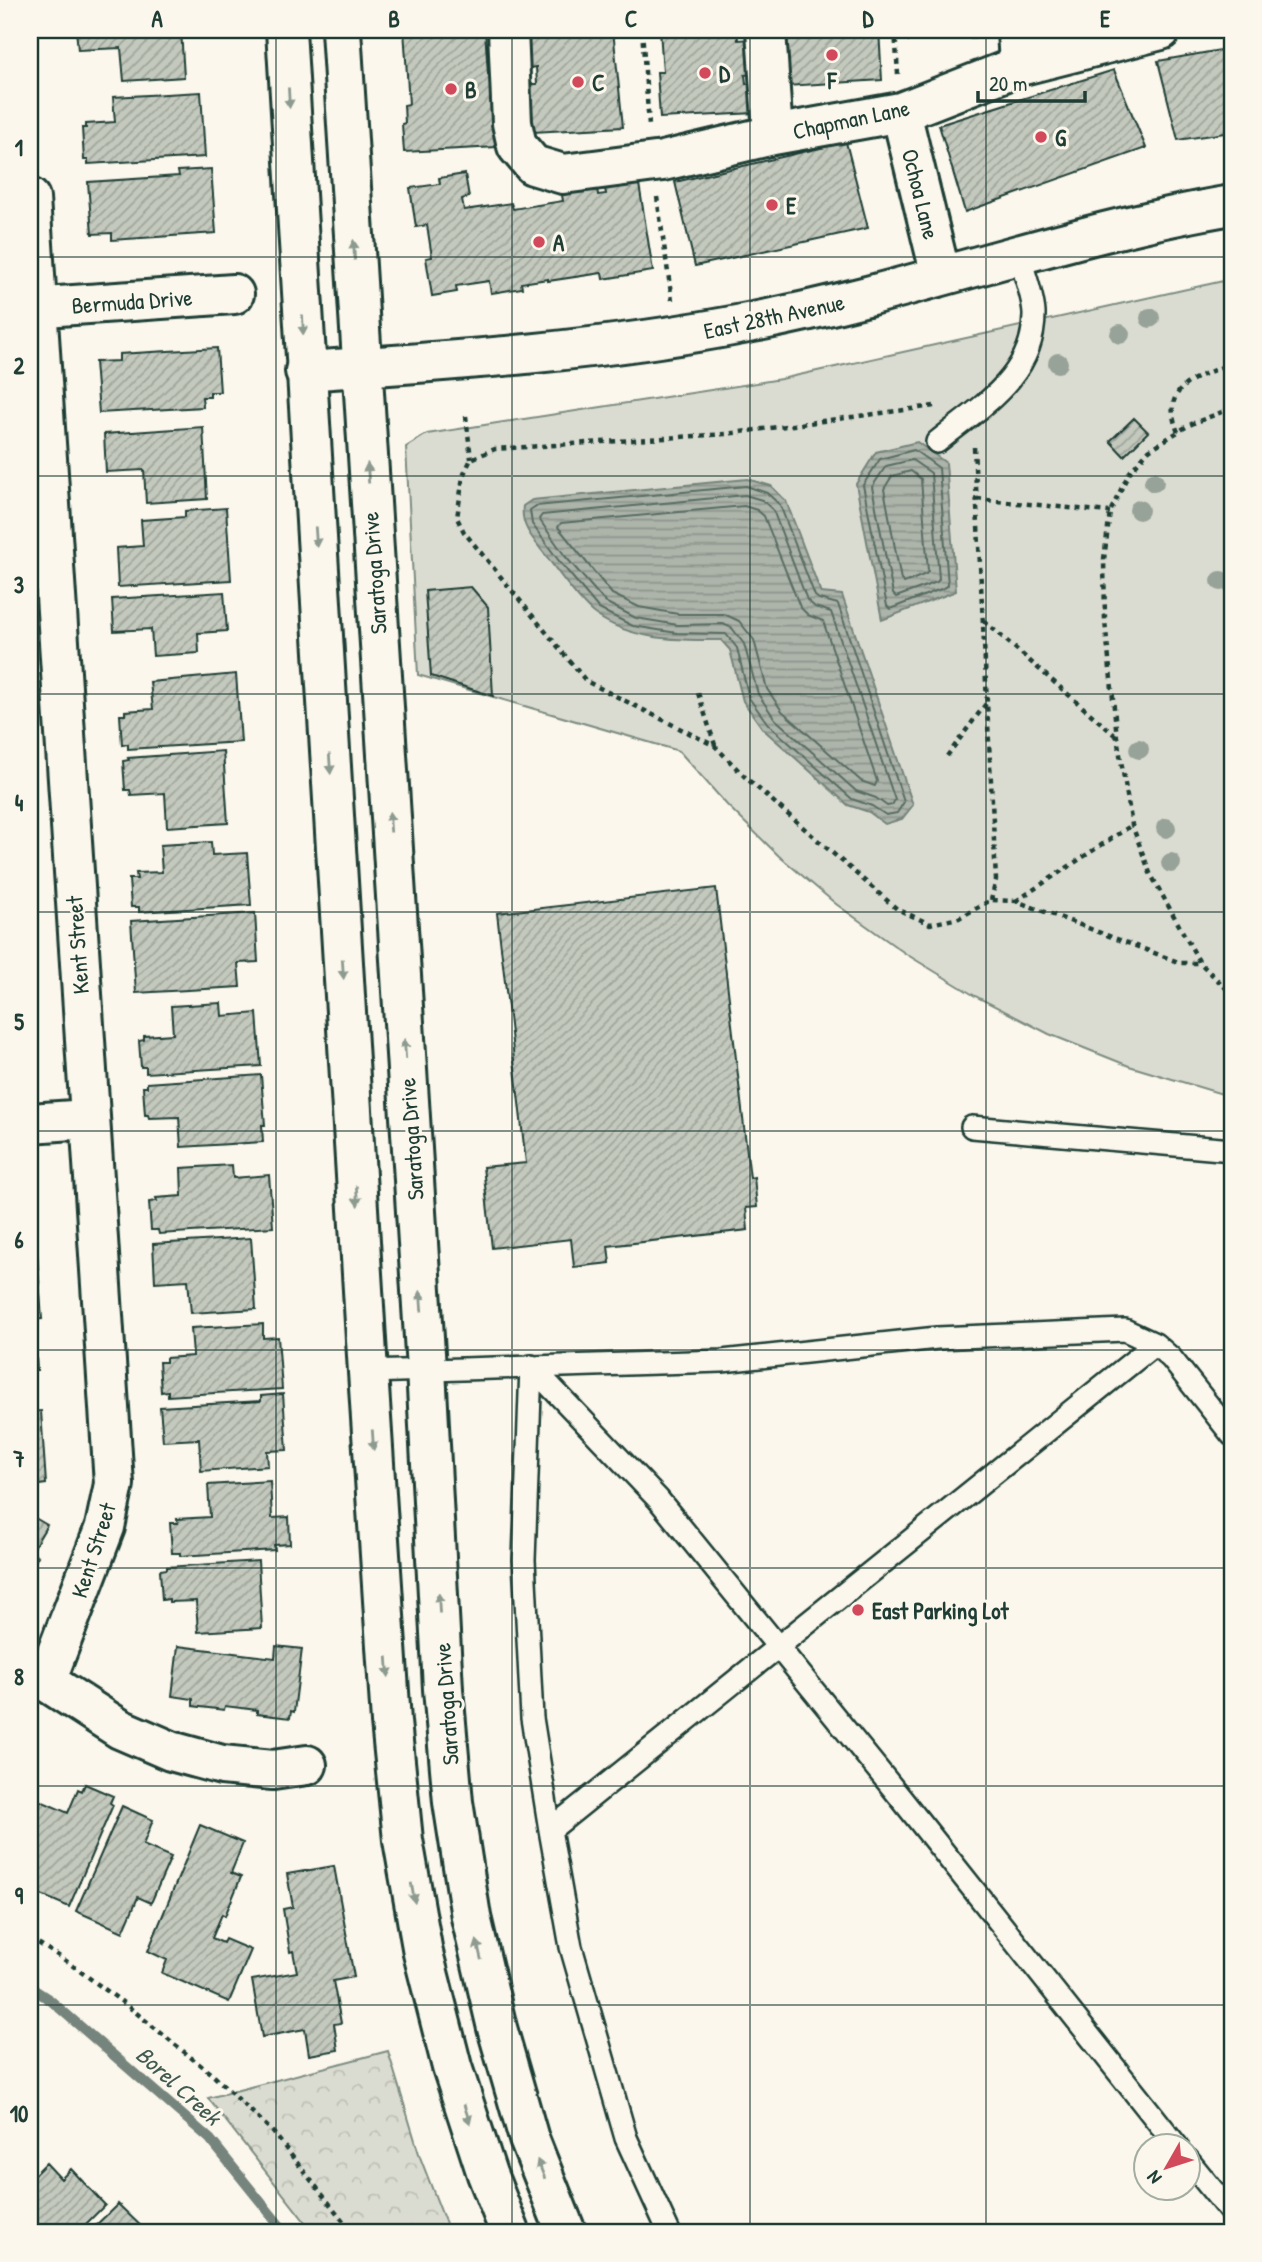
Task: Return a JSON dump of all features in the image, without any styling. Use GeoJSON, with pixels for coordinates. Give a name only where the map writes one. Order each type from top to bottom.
{"type":"FeatureCollection","features":[{"type":"Feature","properties":{"kind":"main road"},"geometry":{"type":"LineString","coordinates":[[286,30],[368,1372],[391,1722],[403,1840],[423,1953],[452,2067],[487,2174],[510,2232]]}},
{"type":"Feature","properties":{"kind":"main road","name":"Saratoga Drive"},"geometry":{"type":"LineString","coordinates":[[341,30],[426,1369],[443,1689],[453,1802],[471,1917],[497,2028],[529,2139],[566,2232]]}},
{"type":"Feature","properties":{"kind":"main road","name":"Chapman Lane"},"geometry":{"type":"LineString","coordinates":[[508,30],[512,123],[517,146],[533,165],[564,174],[652,163],[773,135],[901,112],[1018,48],[1161,30]]}},
{"type":"Feature","properties":{"kind":"main road"},"geometry":{"type":"LineString","coordinates":[[766,30],[773,135]]}},
{"type":"Feature","properties":{"kind":"main road","name":"Ochoa Lane"},"geometry":{"type":"LineString","coordinates":[[901,112],[941,276]]}},
{"type":"Feature","properties":{"kind":"main road","name":"Kent Street"},"geometry":{"type":"LineString","coordinates":[[30,198],[47,720],[88,1119],[114,1484],[105,1527],[38,1676]]}},
{"type":"Feature","properties":{"kind":"main road","name":"East 28th Avenue"},"geometry":{"type":"LineString","coordinates":[[305,371],[477,359],[677,335],[754,322],[1186,213],[1232,205]]}},
{"type":"Feature","properties":{"kind":"main road","name":"Bermuda Drive"},"geometry":{"type":"LineString","coordinates":[[33,308],[233,294]]}},
{"type":"Feature","properties":{"kind":"main road"},"geometry":{"type":"LineString","coordinates":[[30,1123],[88,1119]]}},
{"type":"Feature","properties":{"kind":"main road"},"geometry":{"type":"LineString","coordinates":[[38,1676],[120,1729],[171,1751],[222,1765],[248,1768],[273,1770],[307,1765]]}},
{"type":"Feature","properties":{"kind":"lane"},"geometry":{"type":"LineString","coordinates":[[937,442],[1005,386],[1023,363],[1032,338],[1034,311],[1019,255]]}},
{"type":"Feature","properties":{"kind":"lane"},"geometry":{"type":"LineString","coordinates":[[972,1127],[1232,1150]]}},
{"type":"Feature","properties":{"kind":"lane"},"geometry":{"type":"LineString","coordinates":[[368,1372],[722,1362],[937,1338],[1125,1330],[1155,1344],[1171,1358],[1232,1435]]}},
{"type":"Feature","properties":{"kind":"lane"},"geometry":{"type":"LineString","coordinates":[[550,1830],[1155,1344]]}},
{"type":"Feature","properties":{"kind":"lane"},"geometry":{"type":"LineString","coordinates":[[531,1366],[658,1499],[892,1787],[1165,2132]]}},
{"type":"Feature","properties":{"kind":"lane"},"geometry":{"type":"LineString","coordinates":[[531,1366],[524,1560],[532,1718],[571,1947],[626,2138],[669,2232]]}},
{"type":"Feature","properties":{"kind":"lane"},"geometry":{"type":"LineString","coordinates":[[1202,2177],[1232,2214]]}},
{"type":"Feature","properties":{"kind":"path"},"geometry":{"type":"LineString","coordinates":[[642,30],[652,163],[677,335]]}},
{"type":"Feature","properties":{"kind":"path"},"geometry":{"type":"LineString","coordinates":[[1178,432],[1172,417],[1172,400],[1187,382],[1232,363]]}},
{"type":"Feature","properties":{"kind":"path"},"geometry":{"type":"LineString","coordinates":[[471,459],[495,449],[726,434],[938,406],[960,422],[974,445],[996,880],[991,900]]}},
{"type":"Feature","properties":{"kind":"path"},"geometry":{"type":"LineString","coordinates":[[1232,408],[1189,425],[1149,450],[1129,474],[1110,513],[1104,559],[1105,621],[1117,737],[1132,825],[1150,873],[1200,963],[1232,994]]}},
{"type":"Feature","properties":{"kind":"path"},"geometry":{"type":"LineString","coordinates":[[466,416],[471,459],[463,476],[457,517],[464,533],[586,681],[715,746],[745,777],[897,909],[930,924],[959,918],[991,900],[1016,901],[1181,963],[1200,963]]}},
{"type":"Feature","properties":{"kind":"path"},"geometry":{"type":"LineString","coordinates":[[977,499],[1110,513]]}},
{"type":"Feature","properties":{"kind":"path"},"geometry":{"type":"LineString","coordinates":[[983,620],[1117,737]]}},
{"type":"Feature","properties":{"kind":"path"},"geometry":{"type":"LineString","coordinates":[[698,692],[715,746]]}},
{"type":"Feature","properties":{"kind":"path"},"geometry":{"type":"LineString","coordinates":[[947,756],[988,700]]}},
{"type":"Feature","properties":{"kind":"path"},"geometry":{"type":"LineString","coordinates":[[1016,901],[1132,825]]}},
{"type":"Feature","properties":{"kind":"path"},"geometry":{"type":"LineString","coordinates":[[30,1938],[129,2007],[215,2077],[272,2131],[352,2232]]}},
{"type":"Feature","properties":{"kind":"green space"},"geometry":{"type":"Polygon","coordinates":[[[1232,279],[1232,1097],[1129,1066],[1049,1034],[975,996],[906,954],[836,904],[779,856],[727,805],[679,751],[418,675],[406,447],[427,434],[781,379],[1232,279]]]}},
{"type":"Feature","properties":{"kind":"green space"},"geometry":{"type":"Polygon","coordinates":[[[388,2051],[420,2157],[449,2232],[313,2232],[208,2098],[388,2051]]]}},
{"type":"Feature","properties":{"kind":"water"},"geometry":{"type":"Polygon","coordinates":[[[917,442],[946,463],[956,591],[882,620],[856,484],[876,452],[917,442]]]}},
{"type":"Feature","properties":{"kind":"water"},"geometry":{"type":"Polygon","coordinates":[[[747,479],[771,486],[786,501],[821,593],[842,595],[913,805],[902,819],[885,824],[869,812],[848,805],[763,729],[743,701],[730,650],[721,640],[672,639],[640,634],[610,624],[590,611],[533,539],[524,521],[523,506],[532,500],[747,479]]]}},
{"type":"Feature","properties":{"kind":"building"},"geometry":{"type":"Polygon","coordinates":[[[76,30],[181,30],[184,77],[124,81],[121,48],[78,50],[76,30]]]}},
{"type":"Feature","properties":{"kind":"building","name":"B"},"geometry":{"type":"Polygon","coordinates":[[[404,30],[485,30],[488,74],[492,73],[497,147],[404,152],[402,124],[405,123],[404,105],[409,104],[404,30]]]}},
{"type":"Feature","properties":{"kind":"building","name":"C"},"geometry":{"type":"Polygon","coordinates":[[[532,30],[613,30],[623,127],[533,132],[531,84],[537,84],[536,67],[530,68],[527,33],[532,30]]]}},
{"type":"Feature","properties":{"kind":"building","name":"D"},"geometry":{"type":"Polygon","coordinates":[[[660,30],[737,30],[738,40],[750,39],[752,74],[745,75],[746,84],[753,83],[755,113],[660,118],[657,72],[663,72],[660,30]]]}},
{"type":"Feature","properties":{"kind":"building","name":"F"},"geometry":{"type":"Polygon","coordinates":[[[782,30],[879,30],[882,80],[786,86],[782,30]]]}},
{"type":"Feature","properties":{"kind":"building"},"geometry":{"type":"Polygon","coordinates":[[[908,30],[999,30],[999,36],[909,41],[908,30]]]}},
{"type":"Feature","properties":{"kind":"building"},"geometry":{"type":"Polygon","coordinates":[[[1232,48],[1232,132],[1178,140],[1158,61],[1232,48]]]}},
{"type":"Feature","properties":{"kind":"building","name":"G"},"geometry":{"type":"Polygon","coordinates":[[[1114,70],[1146,148],[965,212],[939,125],[1114,70]]]}},
{"type":"Feature","properties":{"kind":"building"},"geometry":{"type":"Polygon","coordinates":[[[201,92],[205,157],[88,164],[88,160],[84,160],[82,128],[86,128],[86,124],[115,122],[113,97],[201,92]]]}},
{"type":"Feature","properties":{"kind":"building","name":"E"},"geometry":{"type":"Polygon","coordinates":[[[846,142],[868,228],[695,266],[675,182],[846,142]]]}},
{"type":"Feature","properties":{"kind":"building"},"geometry":{"type":"Polygon","coordinates":[[[211,169],[216,233],[112,240],[112,233],[92,234],[88,182],[179,176],[178,171],[211,169]]]}},
{"type":"Feature","properties":{"kind":"building","name":"A"},"geometry":{"type":"Polygon","coordinates":[[[465,174],[469,197],[462,199],[464,210],[511,203],[513,209],[563,201],[562,195],[597,189],[598,195],[606,194],[605,189],[639,184],[653,271],[603,279],[602,273],[548,279],[521,283],[522,288],[491,293],[489,281],[456,286],[457,292],[432,296],[426,258],[432,257],[427,225],[416,227],[410,188],[440,184],[439,178],[465,174]]]}},
{"type":"Feature","properties":{"kind":"building"},"geometry":{"type":"Polygon","coordinates":[[[217,348],[220,392],[210,392],[210,397],[202,397],[203,407],[99,413],[95,362],[119,361],[119,354],[217,348]]]}},
{"type":"Feature","properties":{"kind":"building"},"geometry":{"type":"Polygon","coordinates":[[[1134,418],[1148,432],[1124,456],[1110,441],[1134,418]]]}},
{"type":"Feature","properties":{"kind":"building"},"geometry":{"type":"Polygon","coordinates":[[[203,427],[207,499],[146,503],[144,470],[106,472],[104,434],[203,427]]]}},
{"type":"Feature","properties":{"kind":"building"},"geometry":{"type":"Polygon","coordinates":[[[226,508],[231,580],[118,587],[116,548],[143,546],[141,520],[185,517],[185,511],[226,508]]]}},
{"type":"Feature","properties":{"kind":"building"},"geometry":{"type":"Polygon","coordinates":[[[471,587],[488,607],[493,696],[431,676],[425,591],[471,587]]]}},
{"type":"Feature","properties":{"kind":"building"},"geometry":{"type":"Polygon","coordinates":[[[224,592],[227,631],[198,633],[199,653],[153,656],[151,629],[114,631],[112,599],[224,592]]]}},
{"type":"Feature","properties":{"kind":"building"},"geometry":{"type":"Polygon","coordinates":[[[236,674],[241,742],[128,749],[128,744],[122,745],[120,715],[125,715],[125,711],[153,709],[150,682],[236,674]]]}},
{"type":"Feature","properties":{"kind":"building"},"geometry":{"type":"Polygon","coordinates":[[[223,751],[228,823],[167,827],[165,793],[131,795],[130,790],[125,790],[123,761],[129,760],[128,758],[223,751]]]}},
{"type":"Feature","properties":{"kind":"building"},"geometry":{"type":"Polygon","coordinates":[[[211,842],[212,855],[247,853],[251,905],[139,912],[139,907],[131,907],[129,879],[137,879],[136,873],[162,872],[160,845],[211,842]]]}},
{"type":"Feature","properties":{"kind":"building"},"geometry":{"type":"Polygon","coordinates":[[[716,888],[750,1178],[754,1177],[757,1207],[746,1208],[748,1230],[608,1246],[610,1263],[574,1267],[571,1239],[492,1248],[483,1167],[526,1163],[497,913],[716,888]]]}},
{"type":"Feature","properties":{"kind":"building"},"geometry":{"type":"Polygon","coordinates":[[[255,913],[258,962],[238,963],[240,987],[136,993],[131,921],[255,913]]]}},
{"type":"Feature","properties":{"kind":"building"},"geometry":{"type":"Polygon","coordinates":[[[221,1003],[222,1016],[257,1013],[261,1066],[146,1073],[146,1067],[141,1067],[139,1041],[144,1040],[144,1036],[173,1034],[171,1006],[221,1003]]]}},
{"type":"Feature","properties":{"kind":"building"},"geometry":{"type":"Polygon","coordinates":[[[261,1075],[265,1125],[262,1125],[263,1142],[181,1147],[179,1117],[149,1118],[145,1115],[143,1087],[147,1087],[147,1083],[261,1075]]]}},
{"type":"Feature","properties":{"kind":"building"},"geometry":{"type":"Polygon","coordinates":[[[232,1165],[233,1178],[269,1175],[273,1227],[159,1234],[158,1230],[151,1230],[149,1202],[157,1201],[156,1198],[182,1196],[181,1168],[232,1165]]]}},
{"type":"Feature","properties":{"kind":"building"},"geometry":{"type":"Polygon","coordinates":[[[30,1211],[31,1226],[35,1226],[42,1319],[30,1320],[30,1211]]]}},
{"type":"Feature","properties":{"kind":"building"},"geometry":{"type":"Polygon","coordinates":[[[251,1238],[256,1309],[191,1313],[188,1280],[155,1282],[153,1244],[251,1238]]]}},
{"type":"Feature","properties":{"kind":"building"},"geometry":{"type":"Polygon","coordinates":[[[263,1324],[263,1338],[278,1337],[282,1389],[168,1396],[168,1391],[161,1392],[159,1362],[166,1362],[166,1358],[193,1356],[191,1328],[263,1324]]]}},
{"type":"Feature","properties":{"kind":"building"},"geometry":{"type":"Polygon","coordinates":[[[30,1332],[34,1332],[37,1370],[30,1370],[30,1332]]]}},
{"type":"Feature","properties":{"kind":"building"},"geometry":{"type":"Polygon","coordinates":[[[283,1394],[287,1450],[267,1451],[268,1466],[201,1471],[199,1439],[163,1441],[160,1407],[261,1401],[261,1396],[283,1394]]]}},
{"type":"Feature","properties":{"kind":"building"},"geometry":{"type":"Polygon","coordinates":[[[41,1411],[46,1484],[30,1486],[30,1412],[41,1411]]]}},
{"type":"Feature","properties":{"kind":"building"},"geometry":{"type":"Polygon","coordinates":[[[270,1481],[272,1518],[289,1517],[290,1544],[274,1545],[275,1550],[180,1556],[180,1553],[172,1553],[170,1523],[178,1523],[177,1519],[210,1517],[208,1485],[270,1481]]]}},
{"type":"Feature","properties":{"kind":"building"},"geometry":{"type":"Polygon","coordinates":[[[30,1515],[47,1525],[31,1552],[38,1556],[30,1570],[30,1515]]]}},
{"type":"Feature","properties":{"kind":"building"},"geometry":{"type":"Polygon","coordinates":[[[258,1561],[262,1628],[198,1632],[196,1601],[162,1600],[160,1570],[167,1567],[258,1561]]]}},
{"type":"Feature","properties":{"kind":"building"},"geometry":{"type":"Polygon","coordinates":[[[178,1646],[275,1658],[276,1646],[302,1649],[294,1712],[291,1711],[290,1718],[225,1706],[224,1710],[193,1706],[193,1699],[172,1696],[178,1646]]]}},
{"type":"Feature","properties":{"kind":"building"},"geometry":{"type":"Polygon","coordinates":[[[85,1784],[113,1796],[110,1803],[113,1805],[69,1907],[30,1890],[30,1828],[41,1801],[68,1813],[78,1789],[82,1791],[85,1784]]]}},
{"type":"Feature","properties":{"kind":"building"},"geometry":{"type":"Polygon","coordinates":[[[122,1806],[153,1820],[143,1845],[171,1857],[151,1903],[138,1897],[123,1932],[76,1911],[122,1806]]]}},
{"type":"Feature","properties":{"kind":"building"},"geometry":{"type":"Polygon","coordinates":[[[200,1825],[243,1843],[231,1873],[241,1877],[225,1916],[222,1914],[212,1938],[223,1943],[225,1939],[251,1950],[229,2002],[162,1973],[167,1960],[148,1951],[200,1825]]]}},
{"type":"Feature","properties":{"kind":"building"},"geometry":{"type":"Polygon","coordinates":[[[334,1866],[354,1977],[333,1981],[341,2023],[334,2024],[338,2050],[309,2055],[305,2029],[262,2037],[252,1980],[297,1972],[293,1951],[290,1952],[283,1909],[293,1907],[287,1874],[334,1866]]]}},
{"type":"Feature","properties":{"kind":"building"},"geometry":{"type":"Polygon","coordinates":[[[46,2163],[61,2179],[71,2169],[105,2205],[78,2232],[30,2232],[30,2179],[46,2163]]]}},
{"type":"Feature","properties":{"kind":"building"},"geometry":{"type":"Polygon","coordinates":[[[118,2204],[147,2232],[89,2232],[118,2204]]]}},
{"type":"Feature","properties":{"kind":"waterway","name":"Borel Creek"},"geometry":{"type":"LineString","coordinates":[[30,1987],[50,2000],[210,2139],[285,2232]]}},
{"type":"Feature","properties":{"kind":"place","name":"F"},"geometry":{"type":"Point","coordinates":[832,55]}},
{"type":"Feature","properties":{"kind":"place","name":"D"},"geometry":{"type":"Point","coordinates":[705,73]}},
{"type":"Feature","properties":{"kind":"place","name":"C"},"geometry":{"type":"Point","coordinates":[578,82]}},
{"type":"Feature","properties":{"kind":"place","name":"B"},"geometry":{"type":"Point","coordinates":[451,89]}},
{"type":"Feature","properties":{"kind":"place","name":"G"},"geometry":{"type":"Point","coordinates":[1041,137]}},
{"type":"Feature","properties":{"kind":"place","name":"E"},"geometry":{"type":"Point","coordinates":[772,205]}},
{"type":"Feature","properties":{"kind":"place","name":"A"},"geometry":{"type":"Point","coordinates":[539,242]}},
{"type":"Feature","properties":{"kind":"place","name":"East Parking Lot"},"geometry":{"type":"Point","coordinates":[858,1610]}}]}
